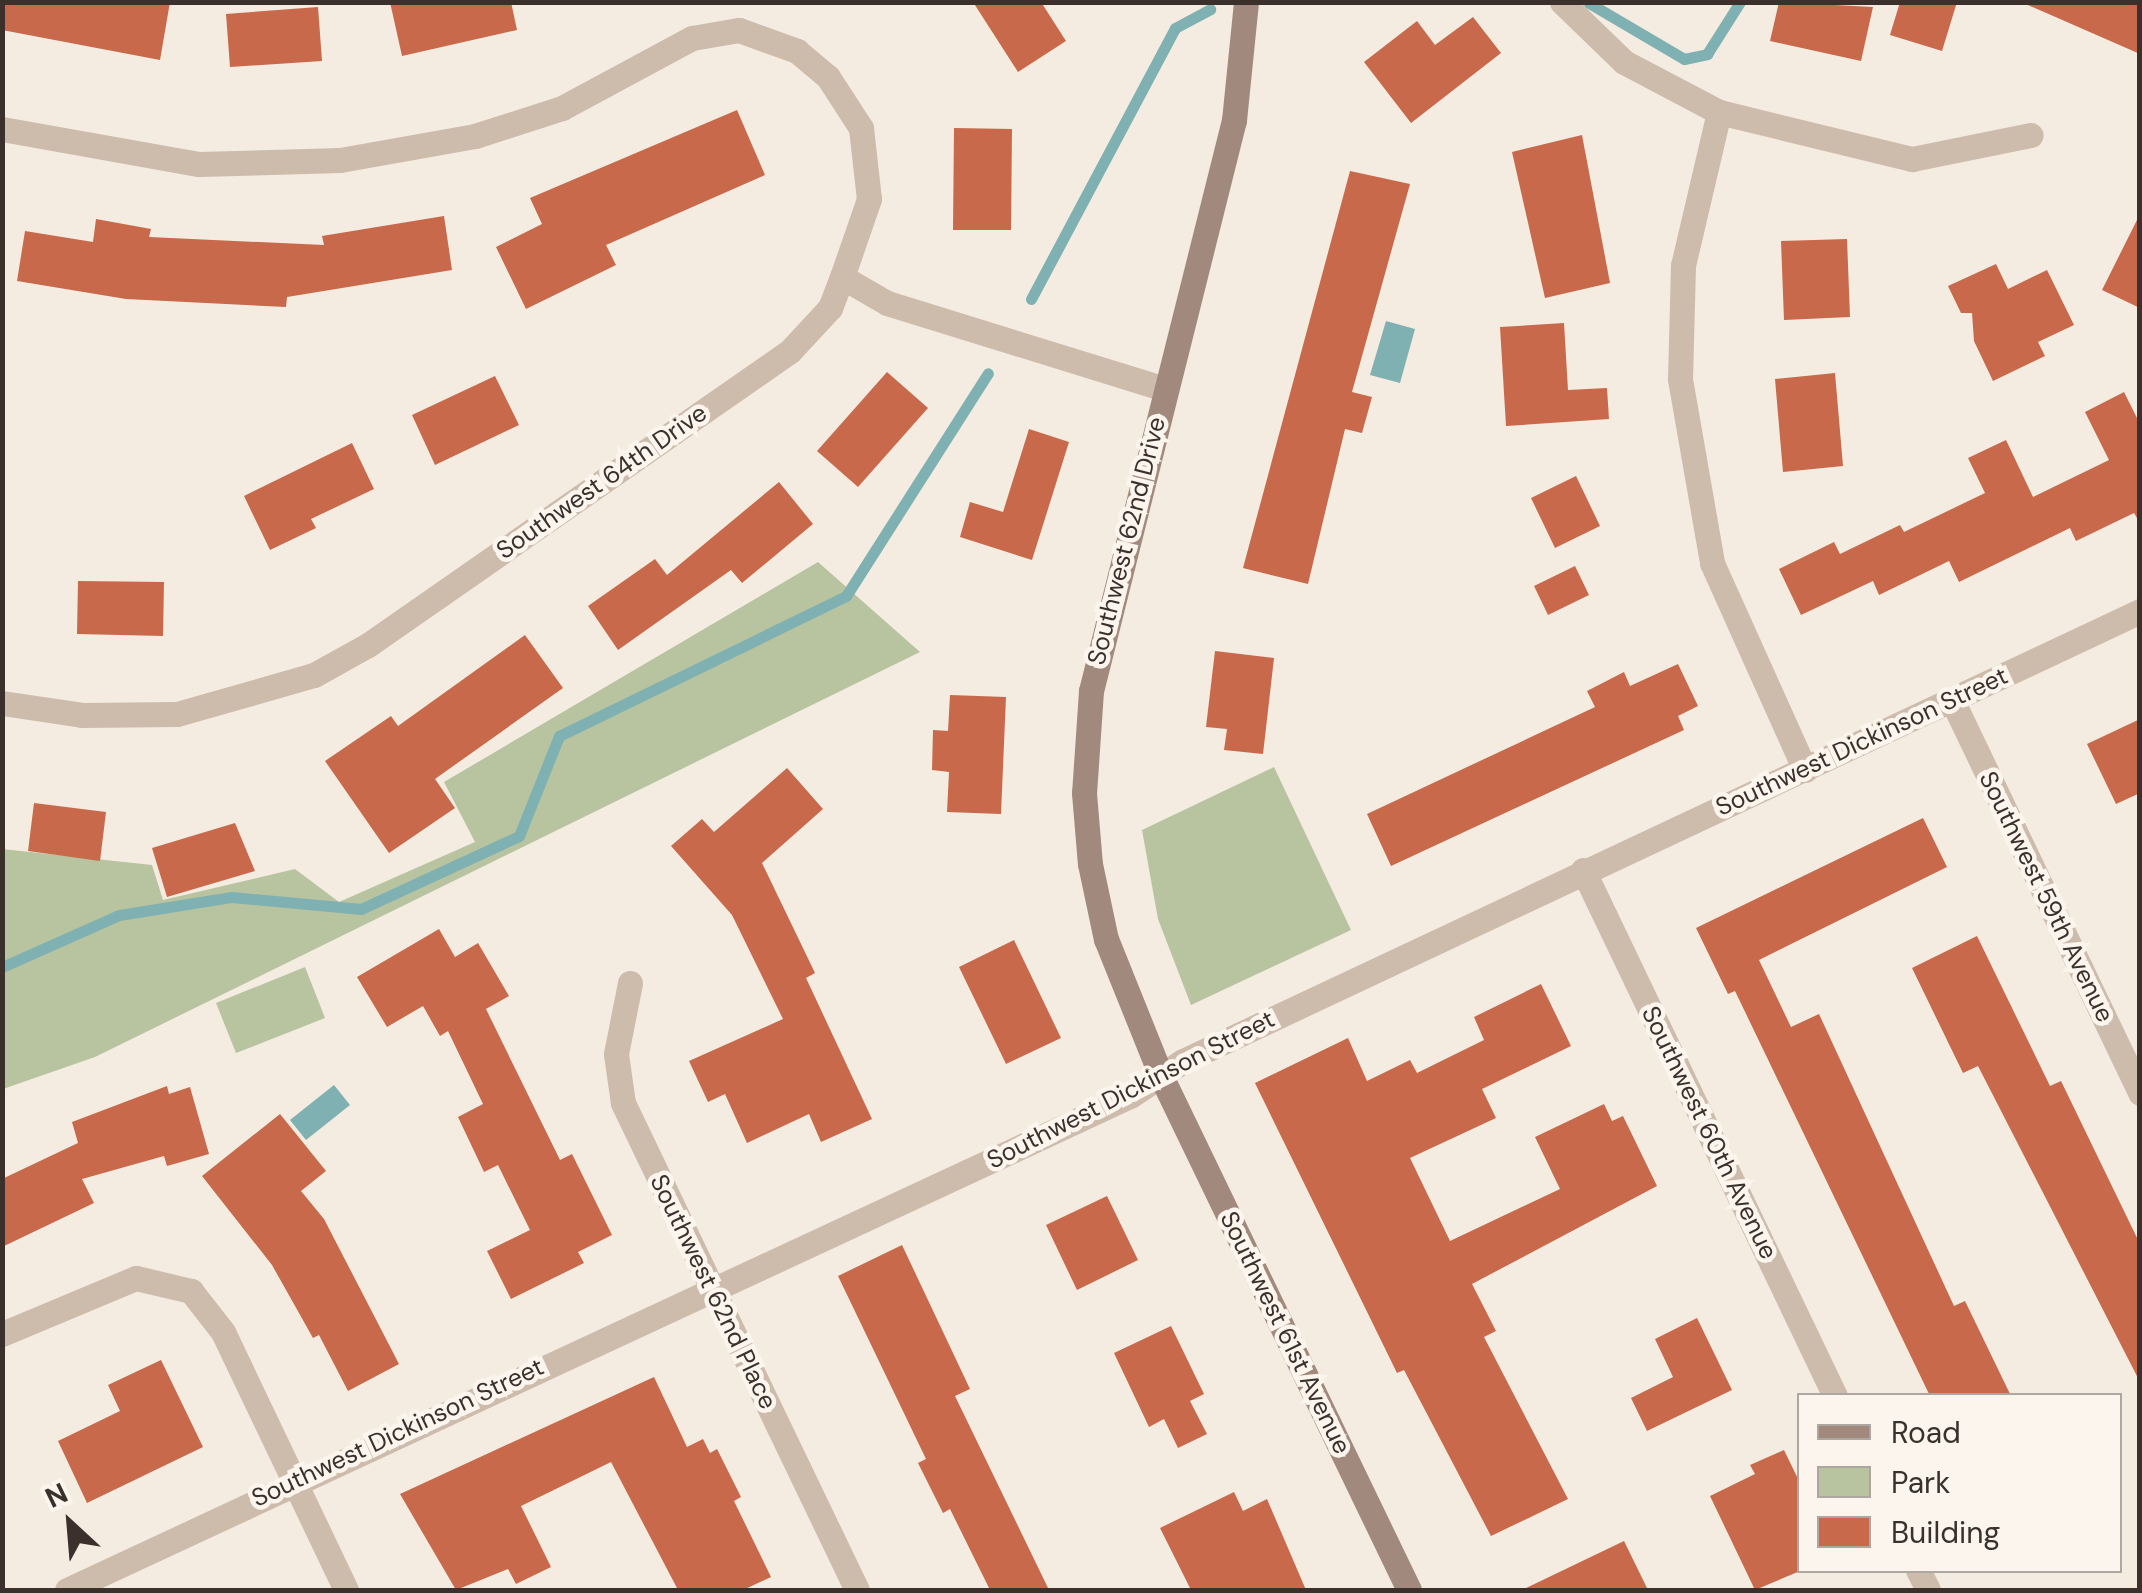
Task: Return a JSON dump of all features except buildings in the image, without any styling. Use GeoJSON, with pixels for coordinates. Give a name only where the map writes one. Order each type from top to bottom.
{"type":"FeatureCollection","features":[{"type":"Feature","properties":{"kind":"street","name":"Southwest 62nd Drive"},"geometry":{"type":"LineString","coordinates":[[1160,1076],[1106,939],[1084,793],[1097,663],[1234,120],[1246,2]]}},
{"type":"Feature","properties":{"kind":"street"},"geometry":{"type":"LineString","coordinates":[[1562,2],[1624,62],[1719,112],[1912,159],[2031,135]]}},
{"type":"Feature","properties":{"kind":"street","name":"Southwest 64th Drive"},"geometry":{"type":"LineString","coordinates":[[2,130],[199,164],[340,160],[475,136],[562,108],[692,38],[739,30],[797,50],[828,77],[861,128],[868,199],[830,308],[790,351],[368,646],[314,676],[177,714],[82,715],[2,702]]}},
{"type":"Feature","properties":{"kind":"street"},"geometry":{"type":"LineString","coordinates":[[1719,112],[1683,264],[1680,379],[1712,563],[1805,770]]}},
{"type":"Feature","properties":{"kind":"street"},"geometry":{"type":"LineString","coordinates":[[842,276],[886,302],[1164,389]]}},
{"type":"Feature","properties":{"kind":"street","name":"Southwest Dickinson Street"},"geometry":{"type":"LineString","coordinates":[[67,1590],[708,1287],[756,1272],[1583,870],[1805,770],[2140,610]]}},
{"type":"Feature","properties":{"kind":"street","name":"Southwest 59th Avenue"},"geometry":{"type":"LineString","coordinates":[[1952,700],[2140,1093]]}},
{"type":"Feature","properties":{"kind":"street","name":"Southwest 60th Avenue"},"geometry":{"type":"LineString","coordinates":[[1583,870],[1833,1393]]}},
{"type":"Feature","properties":{"kind":"street","name":"Southwest 62nd Place"},"geometry":{"type":"LineString","coordinates":[[630,983],[615,1080],[708,1287],[857,1590]]}},
{"type":"Feature","properties":{"kind":"street","name":"Southwest 61st Avenue"},"geometry":{"type":"LineString","coordinates":[[1160,1076],[1409,1590]]}},
{"type":"Feature","properties":{"kind":"street"},"geometry":{"type":"LineString","coordinates":[[2,1334],[136,1278],[191,1290],[223,1332],[346,1590]]}},
{"type":"Feature","properties":{"kind":"green space"},"geometry":{"type":"Polygon","coordinates":[[[818,562],[920,652],[95,1057],[3,1089],[2,849],[152,865],[163,900],[295,869],[339,902],[475,842],[444,782],[818,562]]]}},
{"type":"Feature","properties":{"kind":"green space"},"geometry":{"type":"Polygon","coordinates":[[[1274,767],[1351,930],[1191,1005],[1158,919],[1142,830],[1274,767]]]}},
{"type":"Feature","properties":{"kind":"green space"},"geometry":{"type":"Polygon","coordinates":[[[305,967],[325,1018],[236,1053],[216,1003],[305,967]]]}},
{"type":"Feature","properties":{"kind":"water"},"geometry":{"type":"Polygon","coordinates":[[[1386,321],[1415,329],[1400,383],[1370,375],[1386,321]]]}},
{"type":"Feature","properties":{"kind":"water"},"geometry":{"type":"Polygon","coordinates":[[[334,1085],[350,1105],[306,1140],[290,1120],[334,1085]]]}},
{"type":"Feature","properties":{"kind":"waterway"},"geometry":{"type":"LineString","coordinates":[[1589,3],[1684,59],[1707,54],[1740,2]]}},
{"type":"Feature","properties":{"kind":"waterway"},"geometry":{"type":"LineString","coordinates":[[1031,299],[1175,28],[1210,9]]}},
{"type":"Feature","properties":{"kind":"waterway"},"geometry":{"type":"LineString","coordinates":[[2,967],[119,915],[231,897],[361,909],[519,836],[559,736],[846,596],[988,373]]}}]}
